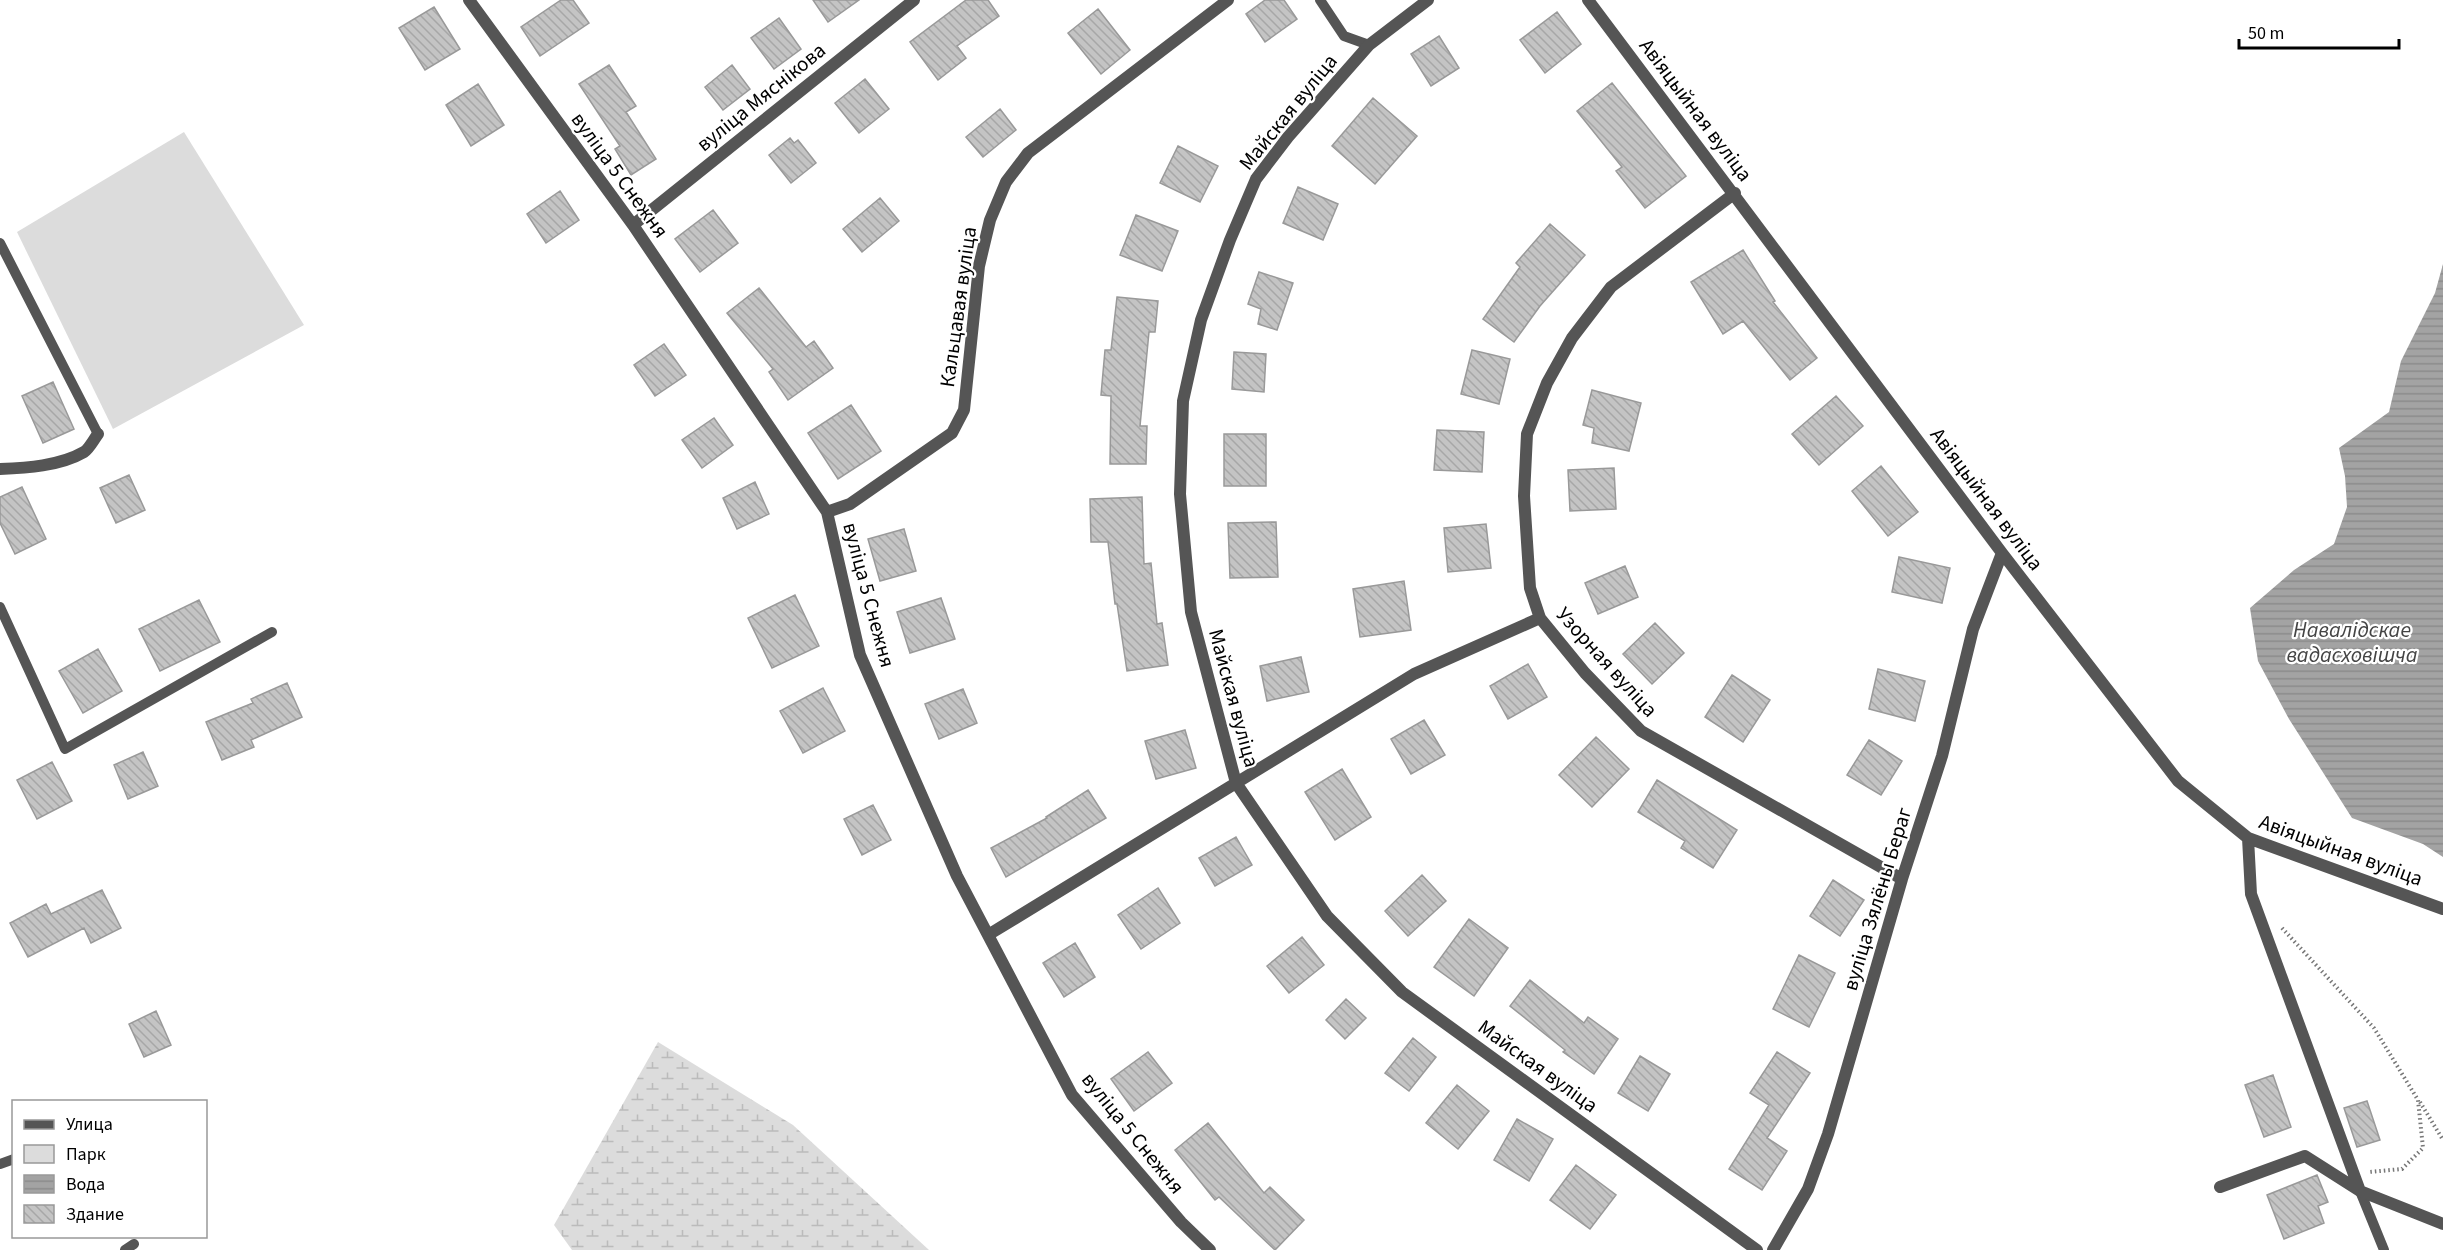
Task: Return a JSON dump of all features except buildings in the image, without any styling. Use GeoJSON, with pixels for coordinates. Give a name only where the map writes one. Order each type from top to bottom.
{"type":"FeatureCollection","features":[{"type":"Feature","properties":{"kind":"street","name":"вуліца 5 Снежня"},"geometry":{"type":"LineString","coordinates":[[469,0],[633,225],[826,512],[860,655],[957,876],[1072,1095],[1181,1222],[1210,1250]]}},
{"type":"Feature","properties":{"kind":"street","name":"вуліца Мяснікова"},"geometry":{"type":"LineString","coordinates":[[633,225],[914,0]]}},
{"type":"Feature","properties":{"kind":"street","name":"Кальцавая вуліца"},"geometry":{"type":"LineString","coordinates":[[826,512],[850,504],[952,433],[964,410],[979,266],[990,220],[1006,182],[1028,153],[1228,0]]}},
{"type":"Feature","properties":{"kind":"street","name":"Майская вуліца"},"geometry":{"type":"LineString","coordinates":[[1428,0],[1369,45],[1288,137],[1256,179],[1230,240],[1201,320],[1183,401],[1180,494],[1191,612],[1236,783],[1327,916],[1402,992],[1757,1250]]}},
{"type":"Feature","properties":{"kind":"street","name":"Авіяцыйная вуліца"},"geometry":{"type":"LineString","coordinates":[[1588,0],[1735,193],[2002,553],[2178,781],[2248,838],[2443,909]]}},
{"type":"Feature","properties":{"kind":"street","name":"Узорная вуліца"},"geometry":{"type":"LineString","coordinates":[[1735,193],[1611,287],[1572,338],[1546,383],[1527,434],[1524,496],[1530,588],[1540,618],[1585,673],[1641,731],[1902,879]]}},
{"type":"Feature","properties":{"kind":"street"},"geometry":{"type":"LineString","coordinates":[[0,469],[24,468],[60,461],[85,452],[98,434]]}},
{"type":"Feature","properties":{"kind":"street","name":"вуліца Зялёны Бераг"},"geometry":{"type":"LineString","coordinates":[[1773,1250],[1808,1190],[1828,1134],[1902,879],[1942,756],[1973,629],[2002,553]]}},
{"type":"Feature","properties":{"kind":"street"},"geometry":{"type":"LineString","coordinates":[[988,935],[1414,674],[1540,618]]}},
{"type":"Feature","properties":{"kind":"street"},"geometry":{"type":"LineString","coordinates":[[2248,838],[2251,894],[2360,1191]]}},
{"type":"Feature","properties":{"kind":"street"},"geometry":{"type":"LineString","coordinates":[[2220,1187],[2305,1156],[2360,1191],[2443,1224]]}},
{"type":"Feature","properties":{"kind":"lane"},"geometry":{"type":"LineString","coordinates":[[1320,0],[1344,36],[1369,45]]}},
{"type":"Feature","properties":{"kind":"lane"},"geometry":{"type":"LineString","coordinates":[[0,243],[98,434]]}},
{"type":"Feature","properties":{"kind":"lane"},"geometry":{"type":"LineString","coordinates":[[0,607],[65,749],[272,632]]}},
{"type":"Feature","properties":{"kind":"lane"},"geometry":{"type":"LineString","coordinates":[[2360,1191],[2384,1250]]}},
{"type":"Feature","properties":{"kind":"path"},"geometry":{"type":"LineString","coordinates":[[2274,919],[2374,1028],[2443,1140]]}},
{"type":"Feature","properties":{"kind":"path"},"geometry":{"type":"LineString","coordinates":[[2351,1164],[2369,1172],[2402,1169],[2424,1148],[2418,1100]]}},
{"type":"Feature","properties":{"kind":"green space"},"geometry":{"type":"Polygon","coordinates":[[[184,132],[304,325],[113,429],[17,232],[184,132]]]}},
{"type":"Feature","properties":{"kind":"green space"},"geometry":{"type":"Polygon","coordinates":[[[658,1042],[793,1125],[929,1250],[572,1250],[554,1225],[658,1042]]]}},
{"type":"Feature","properties":{"kind":"water","name":"Навалідскае вадасховішча"},"geometry":{"type":"Polygon","coordinates":[[[2443,264],[2443,857],[2423,844],[2352,818],[2289,719],[2258,661],[2250,608],[2294,570],[2334,544],[2347,507],[2345,476],[2339,448],[2389,412],[2401,361],[2435,293],[2443,264]]]}}]}
